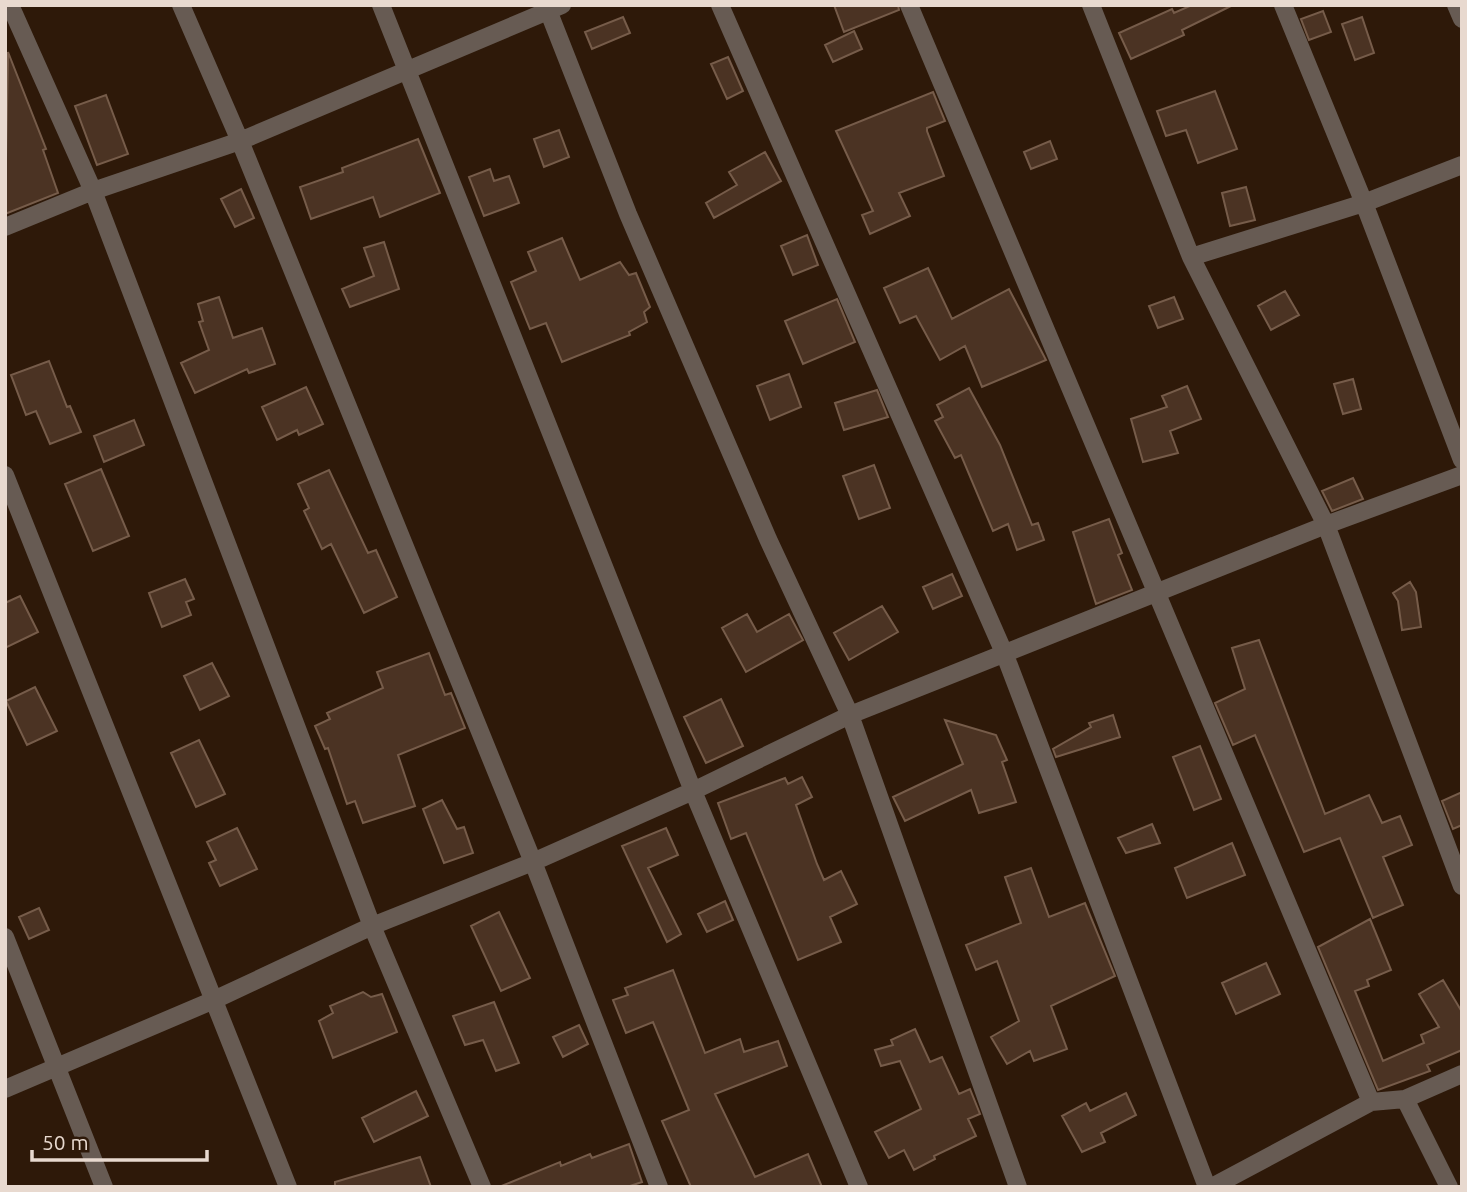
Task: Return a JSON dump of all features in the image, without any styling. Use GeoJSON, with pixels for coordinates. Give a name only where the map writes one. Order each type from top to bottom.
{"type":"FeatureCollection","features":[{"type":"Feature","properties":{"kind":"street"},"geometry":{"type":"LineString","coordinates":[[10,5],[93,191],[372,926],[482,1187]]}},
{"type":"Feature","properties":{"kind":"street"},"geometry":{"type":"LineString","coordinates":[[181,5],[240,141],[533,862],[659,1187]]}},
{"type":"Feature","properties":{"kind":"street"},"geometry":{"type":"LineString","coordinates":[[381,5],[693,792],[859,1187]]}},
{"type":"Feature","properties":{"kind":"street"},"geometry":{"type":"LineString","coordinates":[[720,5],[1005,655],[1219,1185],[1371,1102],[1405,1100],[1462,1074]]}},
{"type":"Feature","properties":{"kind":"street"},"geometry":{"type":"LineString","coordinates":[[909,5],[1371,1102]]}},
{"type":"Feature","properties":{"kind":"street"},"geometry":{"type":"LineString","coordinates":[[1091,5],[1191,257],[1326,525],[1462,886]]}},
{"type":"Feature","properties":{"kind":"street"},"geometry":{"type":"LineString","coordinates":[[1283,5],[1364,204],[1462,460]]}},
{"type":"Feature","properties":{"kind":"street"},"geometry":{"type":"LineString","coordinates":[[1456,5],[1462,19]]}},
{"type":"Feature","properties":{"kind":"street"},"geometry":{"type":"LineString","coordinates":[[5,227],[93,191],[240,141],[552,7],[628,214],[768,539],[850,715],[1018,1187]]}},
{"type":"Feature","properties":{"kind":"street"},"geometry":{"type":"LineString","coordinates":[[1191,257],[1364,204],[1462,165]]}},
{"type":"Feature","properties":{"kind":"street"},"geometry":{"type":"LineString","coordinates":[[5,475],[288,1187]]}},
{"type":"Feature","properties":{"kind":"street"},"geometry":{"type":"LineString","coordinates":[[5,1089],[214,1000],[372,926],[533,862],[693,792],[850,715],[1326,525],[1462,475]]}},
{"type":"Feature","properties":{"kind":"street"},"geometry":{"type":"LineString","coordinates":[[5,937],[104,1187]]}},
{"type":"Feature","properties":{"kind":"street"},"geometry":{"type":"LineString","coordinates":[[1405,1100],[1449,1187]]}},
{"type":"Feature","properties":{"kind":"building"},"geometry":{"type":"Polygon","coordinates":[[[834,5],[898,5],[899,10],[844,32],[834,5]]]}},
{"type":"Feature","properties":{"kind":"building"},"geometry":{"type":"Polygon","coordinates":[[[1192,5],[1233,5],[1182,30],[1184,35],[1131,59],[1119,33],[1172,9],[1174,13],[1192,5]]]}},
{"type":"Feature","properties":{"kind":"building"},"geometry":{"type":"Polygon","coordinates":[[[1323,11],[1331,32],[1309,40],[1301,19],[1323,11]]]}},
{"type":"Feature","properties":{"kind":"building"},"geometry":{"type":"Polygon","coordinates":[[[623,17],[630,33],[592,49],[585,32],[623,17]]]}},
{"type":"Feature","properties":{"kind":"building"},"geometry":{"type":"Polygon","coordinates":[[[1362,17],[1374,53],[1355,60],[1342,24],[1362,17]]]}},
{"type":"Feature","properties":{"kind":"building"},"geometry":{"type":"Polygon","coordinates":[[[854,31],[862,49],[833,62],[825,45],[854,31]]]}},
{"type":"Feature","properties":{"kind":"building"},"geometry":{"type":"Polygon","coordinates":[[[8,52],[46,149],[43,150],[58,193],[5,214],[8,52]]]}},
{"type":"Feature","properties":{"kind":"building"},"geometry":{"type":"Polygon","coordinates":[[[728,57],[743,91],[727,99],[711,64],[728,57]]]}},
{"type":"Feature","properties":{"kind":"building"},"geometry":{"type":"Polygon","coordinates":[[[1215,91],[1237,149],[1198,163],[1186,130],[1166,136],[1157,111],[1215,91]]]}},
{"type":"Feature","properties":{"kind":"building"},"geometry":{"type":"Polygon","coordinates":[[[933,92],[945,121],[927,128],[927,131],[944,176],[899,193],[910,216],[870,234],[862,215],[873,211],[836,131],[933,92]]]}},
{"type":"Feature","properties":{"kind":"building"},"geometry":{"type":"Polygon","coordinates":[[[106,95],[128,154],[97,165],[75,106],[106,95]]]}},
{"type":"Feature","properties":{"kind":"building"},"geometry":{"type":"Polygon","coordinates":[[[559,130],[569,157],[544,167],[534,139],[559,130]]]}},
{"type":"Feature","properties":{"kind":"building"},"geometry":{"type":"Polygon","coordinates":[[[418,139],[440,193],[380,217],[373,197],[311,219],[300,187],[343,172],[342,168],[418,139]]]}},
{"type":"Feature","properties":{"kind":"building"},"geometry":{"type":"Polygon","coordinates":[[[1050,141],[1057,159],[1031,169],[1024,152],[1050,141]]]}},
{"type":"Feature","properties":{"kind":"building"},"geometry":{"type":"Polygon","coordinates":[[[765,152],[781,181],[714,218],[706,203],[737,185],[729,172],[765,152]]]}},
{"type":"Feature","properties":{"kind":"building"},"geometry":{"type":"Polygon","coordinates":[[[490,169],[494,181],[509,176],[519,203],[484,216],[469,177],[490,169]]]}},
{"type":"Feature","properties":{"kind":"building"},"geometry":{"type":"Polygon","coordinates":[[[1246,187],[1255,220],[1230,226],[1222,193],[1246,187]]]}},
{"type":"Feature","properties":{"kind":"building"},"geometry":{"type":"Polygon","coordinates":[[[241,189],[254,218],[235,227],[221,199],[241,189]]]}},
{"type":"Feature","properties":{"kind":"building"},"geometry":{"type":"Polygon","coordinates":[[[807,235],[818,265],[793,275],[781,246],[807,235]]]}},
{"type":"Feature","properties":{"kind":"building"},"geometry":{"type":"Polygon","coordinates":[[[562,238],[580,280],[620,262],[629,275],[636,273],[650,307],[644,312],[647,322],[629,332],[630,335],[562,362],[546,323],[530,329],[511,282],[536,271],[528,252],[562,238]]]}},
{"type":"Feature","properties":{"kind":"building"},"geometry":{"type":"Polygon","coordinates":[[[384,242],[399,289],[350,307],[342,289],[374,276],[364,248],[384,242]]]}},
{"type":"Feature","properties":{"kind":"building"},"geometry":{"type":"Polygon","coordinates":[[[928,268],[952,319],[1009,289],[1046,360],[982,387],[965,346],[940,360],[916,316],[900,323],[884,288],[928,268]]]}},
{"type":"Feature","properties":{"kind":"building"},"geometry":{"type":"Polygon","coordinates":[[[1285,291],[1299,315],[1271,330],[1258,306],[1285,291]]]}},
{"type":"Feature","properties":{"kind":"building"},"geometry":{"type":"Polygon","coordinates":[[[219,297],[233,338],[262,328],[275,364],[249,373],[247,369],[195,393],[181,363],[209,350],[199,322],[203,321],[198,304],[219,297]]]}},
{"type":"Feature","properties":{"kind":"building"},"geometry":{"type":"Polygon","coordinates":[[[1174,297],[1183,319],[1158,328],[1149,306],[1174,297]]]}},
{"type":"Feature","properties":{"kind":"building"},"geometry":{"type":"Polygon","coordinates":[[[837,299],[855,342],[803,364],[785,321],[837,299]]]}},
{"type":"Feature","properties":{"kind":"building"},"geometry":{"type":"Polygon","coordinates":[[[49,361],[67,407],[70,406],[81,432],[50,444],[36,411],[26,415],[11,375],[49,361]]]}},
{"type":"Feature","properties":{"kind":"building"},"geometry":{"type":"Polygon","coordinates":[[[789,374],[801,407],[770,420],[757,386],[789,374]]]}},
{"type":"Feature","properties":{"kind":"building"},"geometry":{"type":"Polygon","coordinates":[[[1353,379],[1361,409],[1343,414],[1334,384],[1353,379]]]}},
{"type":"Feature","properties":{"kind":"building"},"geometry":{"type":"Polygon","coordinates":[[[1187,386],[1201,419],[1170,431],[1178,453],[1143,462],[1131,419],[1167,407],[1162,396],[1187,386]]]}},
{"type":"Feature","properties":{"kind":"building"},"geometry":{"type":"Polygon","coordinates":[[[306,387],[323,424],[299,435],[297,430],[277,440],[262,407],[306,387]]]}},
{"type":"Feature","properties":{"kind":"building"},"geometry":{"type":"Polygon","coordinates":[[[969,388],[1000,445],[1032,525],[1038,523],[1044,540],[1017,550],[1008,524],[993,531],[961,455],[955,458],[935,421],[943,417],[937,405],[969,388]]]}},
{"type":"Feature","properties":{"kind":"building"},"geometry":{"type":"Polygon","coordinates":[[[877,390],[888,417],[844,430],[835,403],[877,390]]]}},
{"type":"Feature","properties":{"kind":"building"},"geometry":{"type":"Polygon","coordinates":[[[134,420],[144,445],[104,462],[94,436],[134,420]]]}},
{"type":"Feature","properties":{"kind":"building"},"geometry":{"type":"Polygon","coordinates":[[[874,465],[890,508],[859,519],[843,476],[874,465]]]}},
{"type":"Feature","properties":{"kind":"building"},"geometry":{"type":"Polygon","coordinates":[[[101,469],[129,536],[93,551],[65,484],[101,469]]]}},
{"type":"Feature","properties":{"kind":"building"},"geometry":{"type":"Polygon","coordinates":[[[329,470],[368,553],[376,550],[397,597],[364,613],[331,544],[322,549],[304,511],[309,508],[298,484],[329,470]]]}},
{"type":"Feature","properties":{"kind":"building"},"geometry":{"type":"Polygon","coordinates":[[[1353,478],[1363,499],[1332,511],[1322,491],[1353,478]]]}},
{"type":"Feature","properties":{"kind":"building"},"geometry":{"type":"Polygon","coordinates":[[[1109,519],[1122,553],[1118,555],[1132,590],[1096,604],[1073,532],[1109,519]]]}},
{"type":"Feature","properties":{"kind":"building"},"geometry":{"type":"Polygon","coordinates":[[[952,574],[962,596],[933,609],[923,587],[952,574]]]}},
{"type":"Feature","properties":{"kind":"building"},"geometry":{"type":"Polygon","coordinates":[[[185,579],[194,599],[186,602],[191,615],[162,627],[149,593],[185,579]]]}},
{"type":"Feature","properties":{"kind":"building"},"geometry":{"type":"Polygon","coordinates":[[[1410,582],[1416,592],[1421,627],[1402,630],[1398,601],[1393,593],[1410,582]]]}},
{"type":"Feature","properties":{"kind":"building"},"geometry":{"type":"Polygon","coordinates":[[[20,596],[38,632],[5,648],[5,603],[20,596]]]}},
{"type":"Feature","properties":{"kind":"building"},"geometry":{"type":"Polygon","coordinates":[[[882,606],[898,632],[849,660],[834,633],[882,606]]]}},
{"type":"Feature","properties":{"kind":"building"},"geometry":{"type":"Polygon","coordinates":[[[747,614],[757,632],[789,614],[803,640],[746,672],[722,628],[747,614]]]}},
{"type":"Feature","properties":{"kind":"building"},"geometry":{"type":"Polygon","coordinates":[[[1259,640],[1325,814],[1369,795],[1382,823],[1400,816],[1412,845],[1383,857],[1403,905],[1373,918],[1340,838],[1304,852],[1255,735],[1233,745],[1215,703],[1245,689],[1232,648],[1259,640]]]}},
{"type":"Feature","properties":{"kind":"building"},"geometry":{"type":"Polygon","coordinates":[[[429,653],[445,695],[451,693],[465,728],[398,755],[415,806],[363,823],[355,801],[347,804],[328,748],[325,749],[315,726],[330,719],[327,713],[383,688],[377,672],[429,653]]]}},
{"type":"Feature","properties":{"kind":"building"},"geometry":{"type":"Polygon","coordinates":[[[212,663],[229,696],[200,710],[184,676],[212,663]]]}},
{"type":"Feature","properties":{"kind":"building"},"geometry":{"type":"Polygon","coordinates":[[[35,687],[57,731],[27,745],[6,701],[35,687]]]}},
{"type":"Feature","properties":{"kind":"building"},"geometry":{"type":"Polygon","coordinates":[[[721,699],[743,746],[706,763],[684,717],[721,699]]]}},
{"type":"Feature","properties":{"kind":"building"},"geometry":{"type":"Polygon","coordinates":[[[1113,715],[1120,737],[1056,757],[1053,749],[1091,727],[1089,723],[1113,715]]]}},
{"type":"Feature","properties":{"kind":"building"},"geometry":{"type":"Polygon","coordinates":[[[945,720],[996,735],[1007,760],[1002,762],[1016,802],[979,813],[971,790],[905,821],[893,797],[963,764],[945,720]]]}},
{"type":"Feature","properties":{"kind":"building"},"geometry":{"type":"Polygon","coordinates":[[[199,740],[225,794],[196,807],[171,753],[199,740]]]}},
{"type":"Feature","properties":{"kind":"building"},"geometry":{"type":"Polygon","coordinates":[[[1200,746],[1221,799],[1194,810],[1173,757],[1200,746]]]}},
{"type":"Feature","properties":{"kind":"building"},"geometry":{"type":"Polygon","coordinates":[[[802,777],[812,797],[796,805],[817,864],[824,880],[841,871],[857,904],[830,917],[841,942],[798,960],[746,833],[731,839],[718,803],[785,778],[788,784],[802,777]]]}},
{"type":"Feature","properties":{"kind":"building"},"geometry":{"type":"Polygon","coordinates":[[[1462,792],[1462,825],[1453,829],[1442,801],[1462,792]]]}},
{"type":"Feature","properties":{"kind":"building"},"geometry":{"type":"Polygon","coordinates":[[[442,800],[457,829],[464,827],[473,853],[444,863],[423,809],[442,800]]]}},
{"type":"Feature","properties":{"kind":"building"},"geometry":{"type":"Polygon","coordinates":[[[1152,824],[1160,843],[1126,853],[1118,838],[1152,824]]]}},
{"type":"Feature","properties":{"kind":"building"},"geometry":{"type":"Polygon","coordinates":[[[237,828],[257,869],[220,886],[209,863],[216,860],[207,842],[237,828]]]}},
{"type":"Feature","properties":{"kind":"building"},"geometry":{"type":"Polygon","coordinates":[[[666,828],[678,855],[648,868],[681,934],[667,942],[622,846],[666,828]]]}},
{"type":"Feature","properties":{"kind":"building"},"geometry":{"type":"Polygon","coordinates":[[[1232,843],[1245,875],[1187,898],[1175,868],[1232,843]]]}},
{"type":"Feature","properties":{"kind":"building"},"geometry":{"type":"Polygon","coordinates":[[[1031,868],[1049,917],[1085,903],[1115,976],[1051,1006],[1067,1049],[1034,1061],[1030,1051],[1007,1064],[991,1037],[1019,1021],[997,961],[976,970],[966,945],[1021,923],[1005,877],[1031,868]]]}},
{"type":"Feature","properties":{"kind":"building"},"geometry":{"type":"Polygon","coordinates":[[[725,901],[733,920],[707,932],[698,914],[725,901]]]}},
{"type":"Feature","properties":{"kind":"building"},"geometry":{"type":"Polygon","coordinates":[[[39,908],[49,930],[29,939],[19,917],[39,908]]]}},
{"type":"Feature","properties":{"kind":"building"},"geometry":{"type":"Polygon","coordinates":[[[499,912],[530,978],[501,991],[471,926],[499,912]]]}},
{"type":"Feature","properties":{"kind":"building"},"geometry":{"type":"Polygon","coordinates":[[[1370,919],[1391,970],[1367,980],[1369,986],[1355,991],[1383,1061],[1424,1043],[1421,1035],[1439,1027],[1419,994],[1443,980],[1462,1012],[1462,1050],[1427,1065],[1430,1071],[1378,1090],[1318,947],[1370,919]]]}},
{"type":"Feature","properties":{"kind":"building"},"geometry":{"type":"Polygon","coordinates":[[[1266,963],[1280,994],[1236,1014],[1222,983],[1266,963]]]}},
{"type":"Feature","properties":{"kind":"building"},"geometry":{"type":"Polygon","coordinates":[[[673,970],[705,1053],[740,1039],[744,1052],[778,1041],[787,1066],[715,1094],[755,1177],[808,1154],[822,1187],[691,1187],[662,1121],[689,1110],[653,1022],[626,1033],[613,1000],[628,995],[625,988],[673,970]]]}},
{"type":"Feature","properties":{"kind":"building"},"geometry":{"type":"Polygon","coordinates":[[[363,992],[371,997],[382,994],[397,1032],[333,1058],[319,1021],[333,1013],[330,1006],[363,992]]]}},
{"type":"Feature","properties":{"kind":"building"},"geometry":{"type":"Polygon","coordinates":[[[494,1002],[519,1063],[496,1071],[483,1040],[465,1045],[453,1016],[494,1002]]]}},
{"type":"Feature","properties":{"kind":"building"},"geometry":{"type":"Polygon","coordinates":[[[579,1025],[588,1044],[563,1057],[553,1037],[579,1025]]]}},
{"type":"Feature","properties":{"kind":"building"},"geometry":{"type":"Polygon","coordinates":[[[915,1029],[930,1062],[942,1057],[959,1094],[970,1089],[980,1114],[968,1119],[976,1136],[934,1156],[935,1159],[914,1170],[904,1150],[889,1158],[875,1132],[921,1109],[900,1061],[881,1066],[875,1050],[893,1045],[891,1040],[915,1029]]]}},
{"type":"Feature","properties":{"kind":"building"},"geometry":{"type":"Polygon","coordinates":[[[416,1091],[428,1116],[374,1142],[362,1118],[416,1091]]]}},
{"type":"Feature","properties":{"kind":"building"},"geometry":{"type":"Polygon","coordinates":[[[1126,1093],[1136,1115],[1101,1133],[1105,1142],[1082,1152],[1062,1116],[1086,1103],[1090,1111],[1126,1093]]]}},
{"type":"Feature","properties":{"kind":"building"},"geometry":{"type":"Polygon","coordinates":[[[629,1144],[642,1182],[627,1187],[499,1187],[560,1162],[561,1166],[590,1154],[592,1158],[629,1144]]]}},
{"type":"Feature","properties":{"kind":"building"},"geometry":{"type":"Polygon","coordinates":[[[420,1157],[431,1187],[335,1187],[335,1182],[420,1157]]]}}]}
